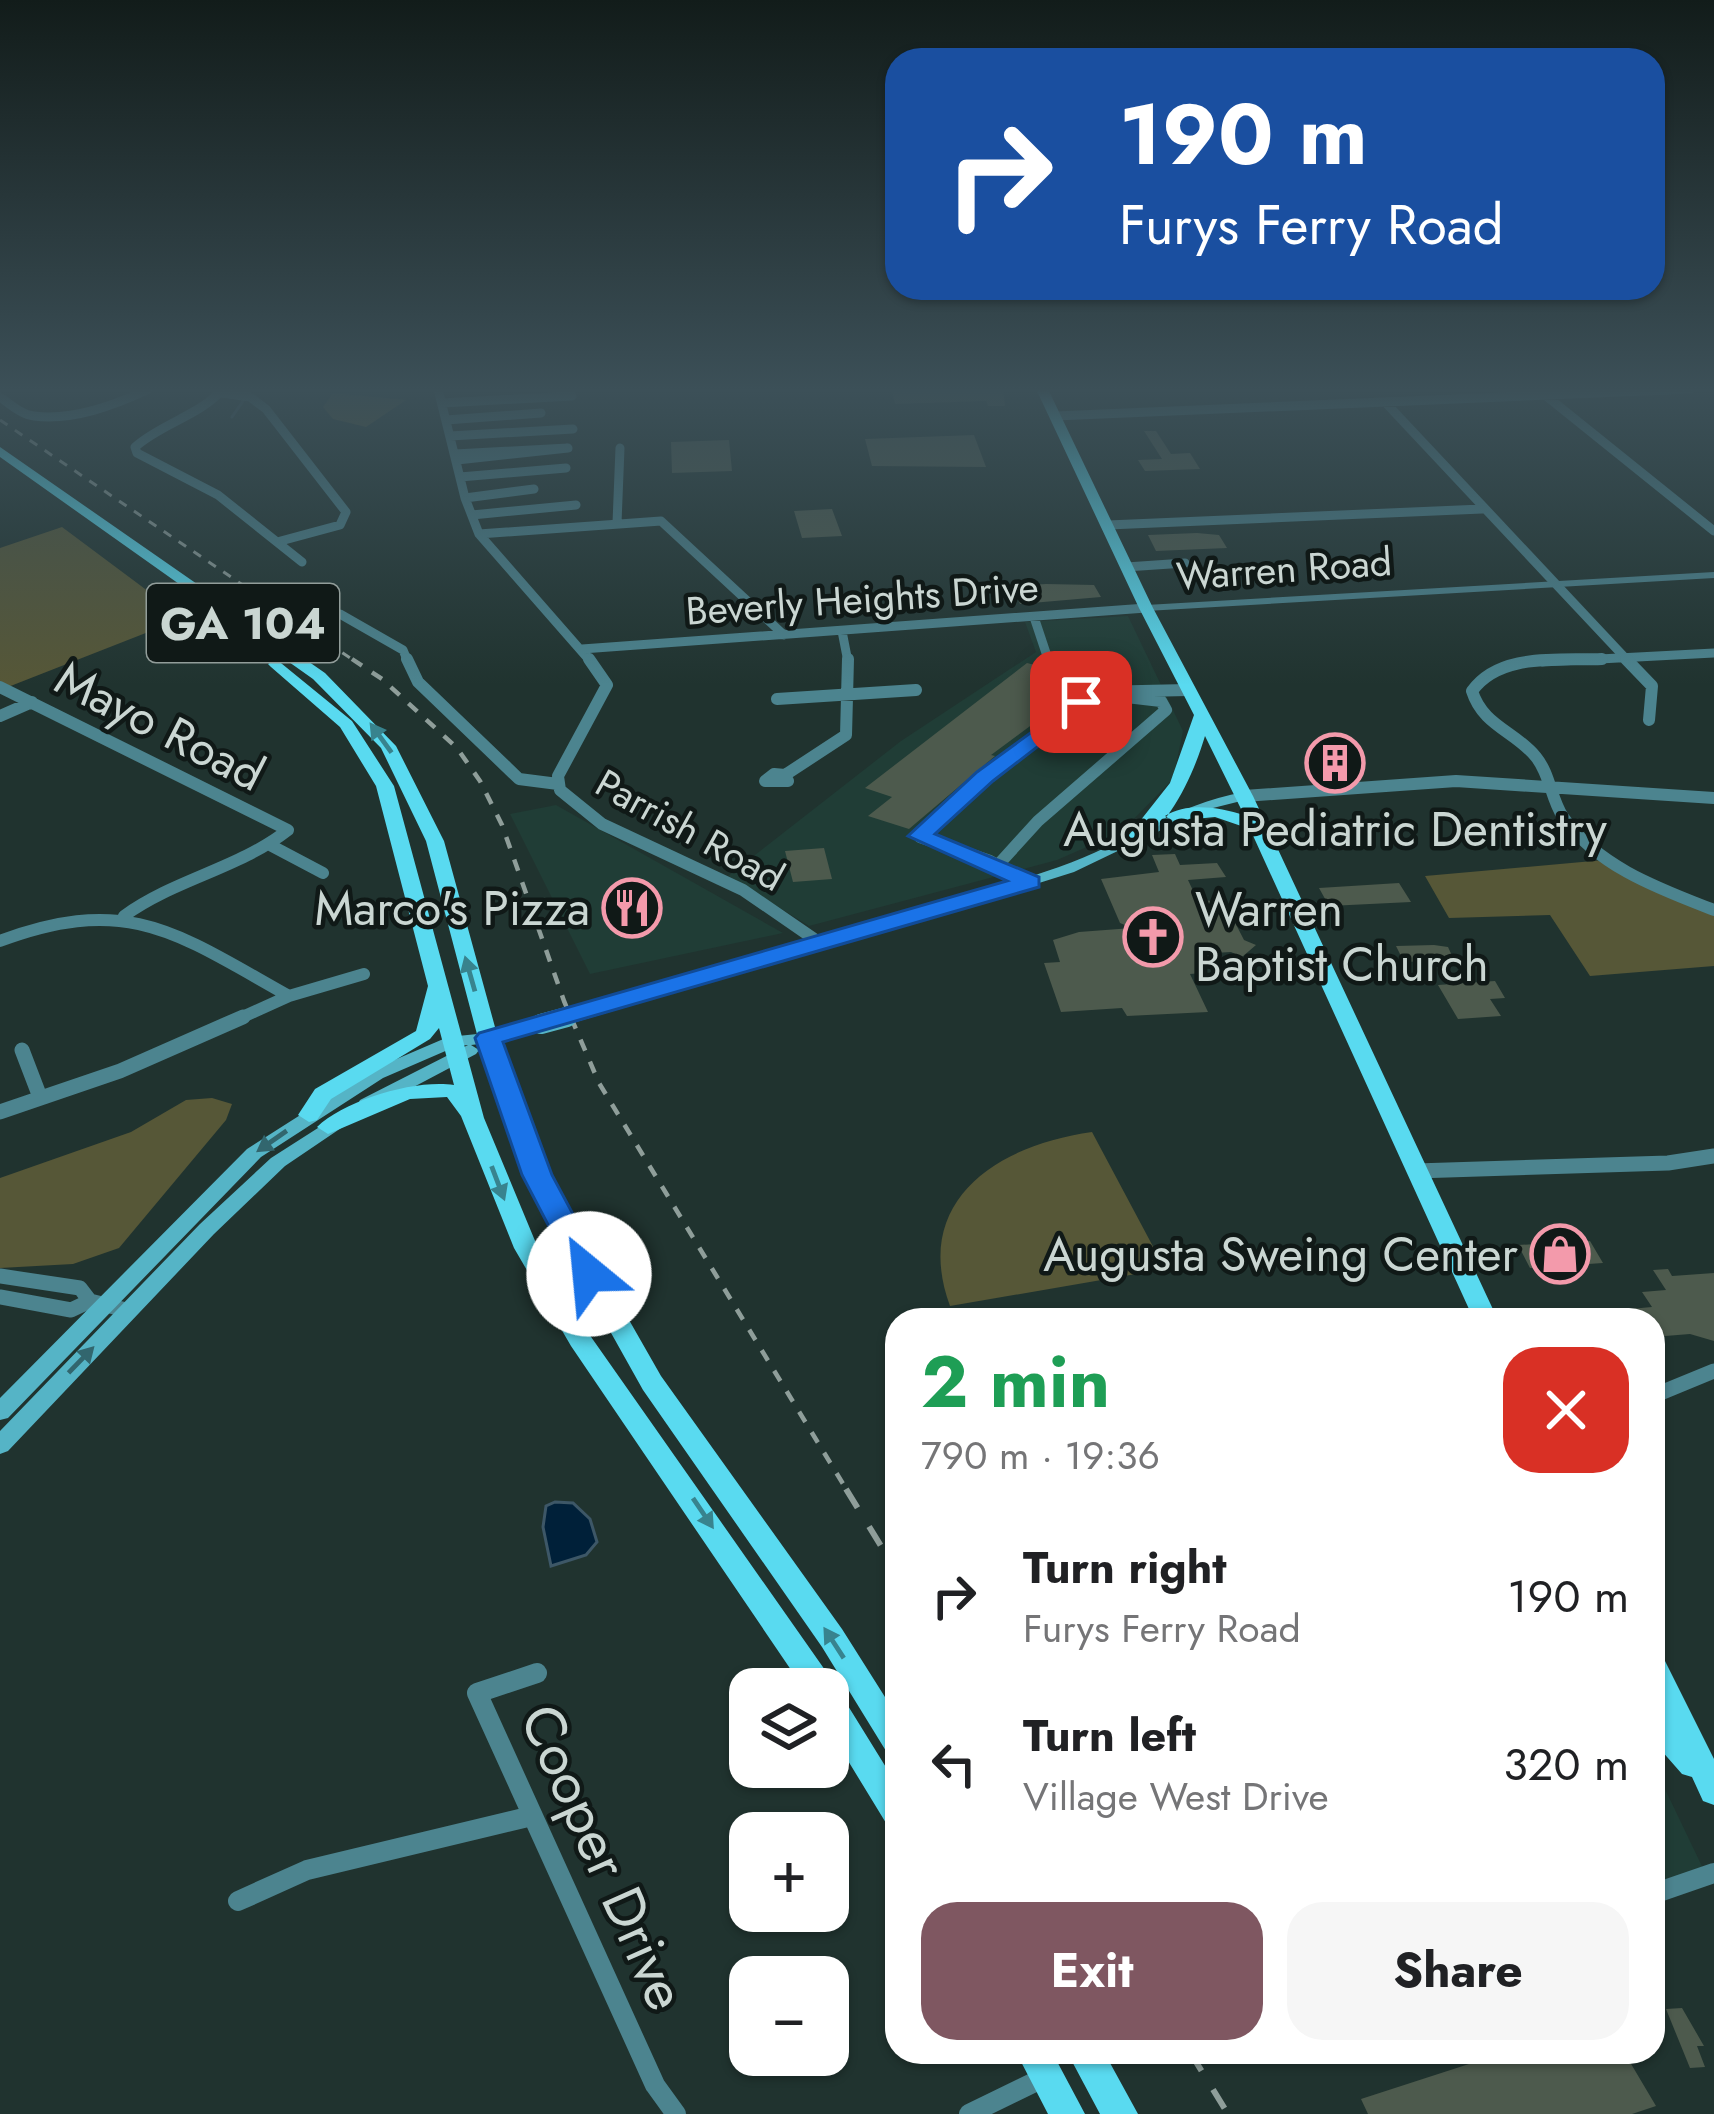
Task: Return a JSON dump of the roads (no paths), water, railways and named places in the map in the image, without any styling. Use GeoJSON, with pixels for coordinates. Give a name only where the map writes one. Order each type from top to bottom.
{"type":"FeatureCollection","features":[{"type":"Feature","properties":{"kind":"main road","name":"GA 104"},"geometry":{"type":"LineString","coordinates":[[32,488],[299,680],[346,724],[376,768],[393,805],[394,829],[473,1118],[526,1247],[556,1303],[807,1668]]}},
{"type":"Feature","properties":{"kind":"main road","name":"GA 104"},"geometry":{"type":"LineString","coordinates":[[52,488],[319,676],[388,746],[435,841],[488,1038],[537,1175],[652,1382],[832,1638],[885,1723]]}},
{"type":"Feature","properties":{"kind":"main road"},"geometry":{"type":"LineString","coordinates":[[1089,488],[1244,796],[1480,1308]]}},
{"type":"Feature","properties":{"kind":"main road"},"geometry":{"type":"LineString","coordinates":[[1134,841],[1172,800],[1191,760],[1202,715]]}},
{"type":"Feature","properties":{"kind":"main road"},"geometry":{"type":"LineString","coordinates":[[0,1412],[96,1303],[216,1188],[318,1121],[377,1074],[1030,882],[1134,841],[1194,805],[1244,796]]}},
{"type":"Feature","properties":{"kind":"main road"},"geometry":{"type":"LineString","coordinates":[[1174,816],[1216,812],[1257,825]]}},
{"type":"Feature","properties":{"kind":"main road"},"geometry":{"type":"LineString","coordinates":[[318,1121],[323,1094],[430,1026],[438,981]]}},
{"type":"Feature","properties":{"kind":"main road"},"geometry":{"type":"LineString","coordinates":[[0,1445],[318,1121],[442,1089],[454,1092],[473,1118]]}},
{"type":"Feature","properties":{"kind":"main road"},"geometry":{"type":"LineString","coordinates":[[1665,1690],[1712,1786]]}},
{"type":"Feature","properties":{"kind":"main road"},"geometry":{"type":"LineString","coordinates":[[1665,1733],[1712,1786]]}},
{"type":"Feature","properties":{"kind":"main road"},"geometry":{"type":"LineString","coordinates":[[849,1735],[885,1794]]}},
{"type":"Feature","properties":{"kind":"main road"},"geometry":{"type":"LineString","coordinates":[[1040,2064],[1066,2114]]}},
{"type":"Feature","properties":{"kind":"main road"},"geometry":{"type":"LineString","coordinates":[[1091,2064],[1120,2114]]}},
{"type":"Feature","properties":{"kind":"street"},"geometry":{"type":"LineString","coordinates":[[204,488],[302,562]]}},
{"type":"Feature","properties":{"kind":"street"},"geometry":{"type":"LineString","coordinates":[[277,542],[340,526],[346,512],[327,488]]}},
{"type":"Feature","properties":{"kind":"street","name":"Parrish Road"},"geometry":{"type":"LineString","coordinates":[[463,488],[479,534],[582,649],[607,686],[557,784],[574,804],[602,824],[743,890],[820,943]]}},
{"type":"Feature","properties":{"kind":"street"},"geometry":{"type":"LineString","coordinates":[[617,523],[618,488]]}},
{"type":"Feature","properties":{"kind":"street"},"geometry":{"type":"LineString","coordinates":[[1462,488],[1652,686],[1648,720]]}},
{"type":"Feature","properties":{"kind":"street"},"geometry":{"type":"LineString","coordinates":[[1660,488],[1714,531]]}},
{"type":"Feature","properties":{"kind":"street"},"geometry":{"type":"LineString","coordinates":[[465,498],[534,489]]}},
{"type":"Feature","properties":{"kind":"street"},"geometry":{"type":"LineString","coordinates":[[472,515],[576,505]]}},
{"type":"Feature","properties":{"kind":"street"},"geometry":{"type":"LineString","coordinates":[[1108,525],[1482,509]]}},
{"type":"Feature","properties":{"kind":"street"},"geometry":{"type":"LineString","coordinates":[[479,534],[661,521],[784,634]]}},
{"type":"Feature","properties":{"kind":"street"},"geometry":{"type":"LineString","coordinates":[[1126,567],[1185,563]]}},
{"type":"Feature","properties":{"kind":"street","name":"Warren Road"},"geometry":{"type":"LineString","coordinates":[[1146,608],[1714,575]]}},
{"type":"Feature","properties":{"kind":"street","name":"Beverly Heights Drive"},"geometry":{"type":"LineString","coordinates":[[582,649],[1146,608]]}},
{"type":"Feature","properties":{"kind":"street"},"geometry":{"type":"LineString","coordinates":[[340,614],[403,650],[418,682],[519,779],[557,784]]}},
{"type":"Feature","properties":{"kind":"street"},"geometry":{"type":"LineString","coordinates":[[998,865],[1038,821],[1166,710],[1161,700],[1127,702],[1094,692],[1074,670],[1047,656],[1034,617]]}},
{"type":"Feature","properties":{"kind":"street"},"geometry":{"type":"LineString","coordinates":[[784,776],[846,735],[842,697],[850,651],[842,631]]}},
{"type":"Feature","properties":{"kind":"street"},"geometry":{"type":"LineString","coordinates":[[1714,653],[1515,663],[1477,682],[1472,692],[1487,722],[1537,758],[1552,800],[1590,848],[1627,872],[1714,910]]}},
{"type":"Feature","properties":{"kind":"street","name":"Mayo Road"},"geometry":{"type":"LineString","coordinates":[[0,686],[288,830],[270,845]]}},
{"type":"Feature","properties":{"kind":"street"},"geometry":{"type":"LineString","coordinates":[[777,699],[916,690]]}},
{"type":"Feature","properties":{"kind":"street"},"geometry":{"type":"LineString","coordinates":[[1030,882],[920,836],[985,777],[1094,692],[1188,690]]}},
{"type":"Feature","properties":{"kind":"street"},"geometry":{"type":"LineString","coordinates":[[0,716],[32,702]]}},
{"type":"Feature","properties":{"kind":"street"},"geometry":{"type":"LineString","coordinates":[[1244,796],[1456,781],[1714,798]]}},
{"type":"Feature","properties":{"kind":"street"},"geometry":{"type":"LineString","coordinates":[[124,916],[146,897],[270,845],[323,873]]}},
{"type":"Feature","properties":{"kind":"street"},"geometry":{"type":"LineString","coordinates":[[0,941],[64,916],[124,916],[162,928],[289,996]]}},
{"type":"Feature","properties":{"kind":"street"},"geometry":{"type":"LineString","coordinates":[[0,1112],[120,1071],[289,996],[364,974]]}},
{"type":"Feature","properties":{"kind":"street"},"geometry":{"type":"LineString","coordinates":[[22,1050],[40,1097]]}},
{"type":"Feature","properties":{"kind":"street"},"geometry":{"type":"LineString","coordinates":[[1416,1171],[1668,1163],[1714,1156]]}},
{"type":"Feature","properties":{"kind":"street"},"geometry":{"type":"LineString","coordinates":[[0,1276],[80,1288],[96,1303]]}},
{"type":"Feature","properties":{"kind":"street"},"geometry":{"type":"LineString","coordinates":[[0,1297],[71,1310],[96,1303],[130,1311]]}},
{"type":"Feature","properties":{"kind":"street"},"geometry":{"type":"LineString","coordinates":[[1665,1391],[1714,1371]]}},
{"type":"Feature","properties":{"kind":"street","name":"Cooper Drive"},"geometry":{"type":"LineString","coordinates":[[537,1673],[477,1693],[655,2085],[676,2114]]}},
{"type":"Feature","properties":{"kind":"street"},"geometry":{"type":"LineString","coordinates":[[238,1901],[276,1877],[493,1830],[532,1816]]}},
{"type":"Feature","properties":{"kind":"street"},"geometry":{"type":"LineString","coordinates":[[1665,1890],[1714,1873]]}},
{"type":"Feature","properties":{"kind":"street"},"geometry":{"type":"LineString","coordinates":[[969,2114],[1040,2064]]}},
{"type":"Feature","properties":{"kind":"water"},"geometry":{"type":"Polygon","coordinates":[[[573,1503],[590,1519],[597,1542],[586,1555],[551,1566],[543,1527],[546,1506],[573,1503]]]}},
{"type":"Feature","properties":{"kind":"railway"},"geometry":{"type":"LineString","coordinates":[[100,488],[356,662]]}},
{"type":"Feature","properties":{"kind":"railway"},"geometry":{"type":"LineString","coordinates":[[352,659],[382,679],[457,748],[480,781],[502,825],[564,1001],[599,1083],[848,1492]]}},
{"type":"Feature","properties":{"kind":"railway"},"geometry":{"type":"LineString","coordinates":[[846,1489],[885,1552]]}},
{"type":"Feature","properties":{"kind":"railway"},"geometry":{"type":"LineString","coordinates":[[1197,2064],[1228,2114]]}},
{"type":"Feature","properties":{"kind":"place","name":"Augusta Pediatric Dentistry"},"geometry":{"type":"Point","coordinates":[1335,763]}},
{"type":"Feature","properties":{"kind":"place","name":"Marco's Pizza"},"geometry":{"type":"Point","coordinates":[632,908]}},
{"type":"Feature","properties":{"kind":"place","name":"Warren Baptist Church"},"geometry":{"type":"Point","coordinates":[1153,937]}},
{"type":"Feature","properties":{"kind":"place","name":"Augusta Sweing Center"},"geometry":{"type":"Point","coordinates":[1560,1254]}}]}
